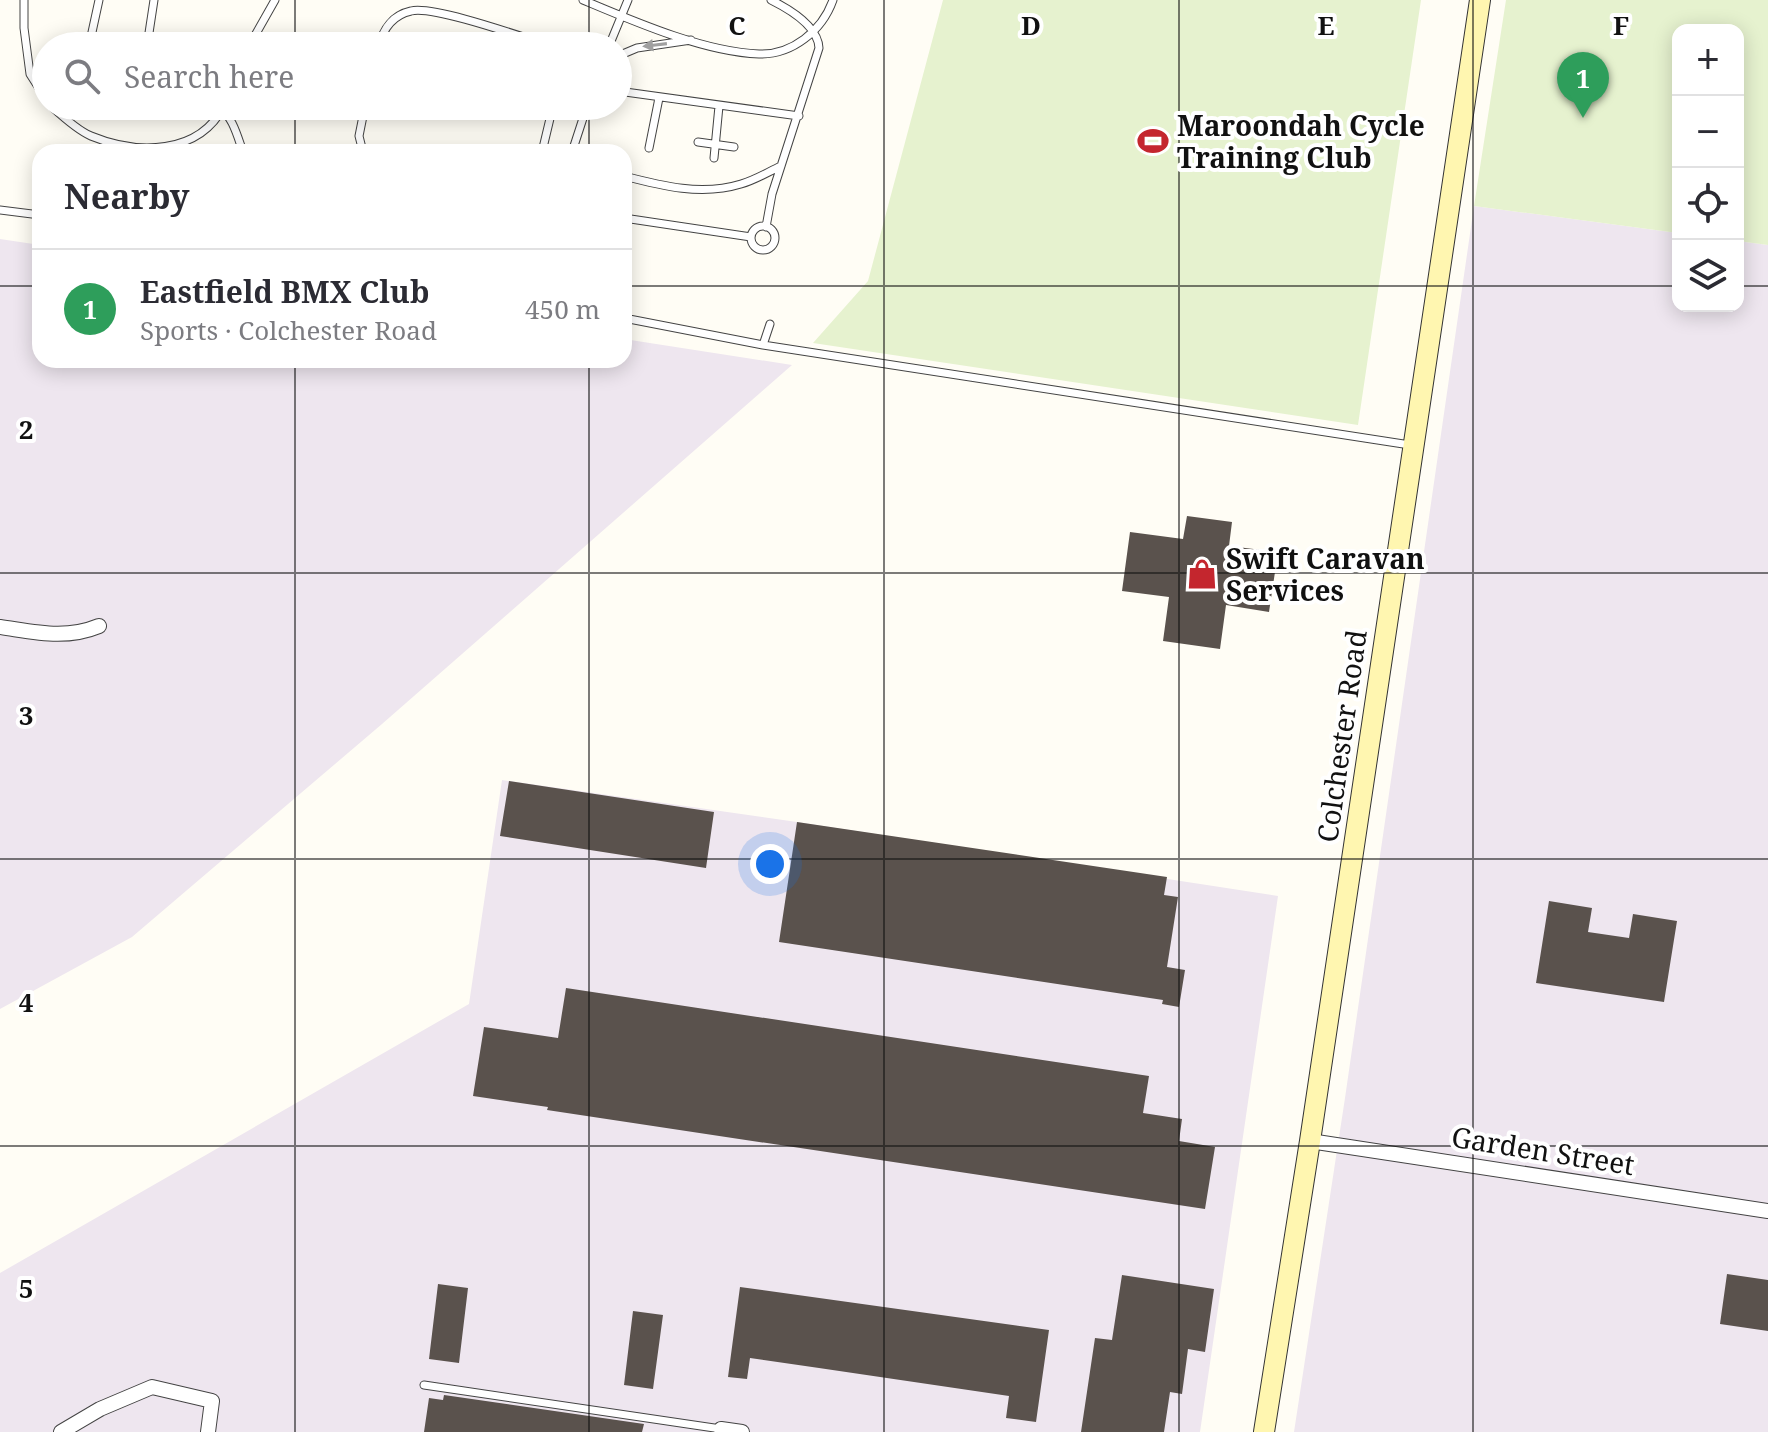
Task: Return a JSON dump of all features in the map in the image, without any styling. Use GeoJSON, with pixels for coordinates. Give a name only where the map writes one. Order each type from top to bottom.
{"type":"FeatureCollection","features":[{"type":"Feature","properties":{"kind":"main road","name":"Colchester Road"},"geometry":{"type":"LineString","coordinates":[[1264,1432],[1480,0]]}},
{"type":"Feature","properties":{"kind":"street"},"geometry":{"type":"LineString","coordinates":[[0,627],[52,634],[81,634],[99,626]]}},
{"type":"Feature","properties":{"kind":"street","name":"Garden Street"},"geometry":{"type":"LineString","coordinates":[[1310,1141],[1768,1211]]}},
{"type":"Feature","properties":{"kind":"street"},"geometry":{"type":"LineString","coordinates":[[61,1432],[100,1409],[152,1387],[212,1401],[208,1432]]}},
{"type":"Feature","properties":{"kind":"street"},"geometry":{"type":"LineString","coordinates":[[721,1429],[742,1432]]}},
{"type":"Feature","properties":{"kind":"lane"},"geometry":{"type":"LineString","coordinates":[[24,0],[24,28],[32,77]]}},
{"type":"Feature","properties":{"kind":"lane"},"geometry":{"type":"LineString","coordinates":[[92,32],[99,0]]}},
{"type":"Feature","properties":{"kind":"lane"},"geometry":{"type":"LineString","coordinates":[[149,32],[154,0]]}},
{"type":"Feature","properties":{"kind":"lane"},"geometry":{"type":"LineString","coordinates":[[257,32],[275,0]]}},
{"type":"Feature","properties":{"kind":"lane"},"geometry":{"type":"LineString","coordinates":[[583,0],[693,40],[759,54],[798,45],[826,16],[833,0]]}},
{"type":"Feature","properties":{"kind":"lane"},"geometry":{"type":"LineString","coordinates":[[615,32],[628,0]]}},
{"type":"Feature","properties":{"kind":"lane"},"geometry":{"type":"LineString","coordinates":[[766,227],[781,166],[818,56],[819,42],[812,30],[785,7],[771,0]]}},
{"type":"Feature","properties":{"kind":"lane"},"geometry":{"type":"LineString","coordinates":[[383,32],[401,14],[414,10],[507,32]]}},
{"type":"Feature","properties":{"kind":"lane"},"geometry":{"type":"LineString","coordinates":[[632,50],[693,40]]}},
{"type":"Feature","properties":{"kind":"lane"},"geometry":{"type":"LineString","coordinates":[[632,93],[799,116]]}},
{"type":"Feature","properties":{"kind":"lane"},"geometry":{"type":"LineString","coordinates":[[649,148],[659,98]]}},
{"type":"Feature","properties":{"kind":"lane"},"geometry":{"type":"LineString","coordinates":[[714,158],[719,106]]}},
{"type":"Feature","properties":{"kind":"lane"},"geometry":{"type":"LineString","coordinates":[[69,120],[88,135],[114,144]]}},
{"type":"Feature","properties":{"kind":"lane"},"geometry":{"type":"LineString","coordinates":[[176,144],[208,130],[214,120]]}},
{"type":"Feature","properties":{"kind":"lane"},"geometry":{"type":"LineString","coordinates":[[230,120],[241,144]]}},
{"type":"Feature","properties":{"kind":"lane"},"geometry":{"type":"LineString","coordinates":[[361,144],[362,120]]}},
{"type":"Feature","properties":{"kind":"lane"},"geometry":{"type":"LineString","coordinates":[[544,144],[550,120]]}},
{"type":"Feature","properties":{"kind":"lane"},"geometry":{"type":"LineString","coordinates":[[575,144],[582,120]]}},
{"type":"Feature","properties":{"kind":"lane"},"geometry":{"type":"LineString","coordinates":[[698,142],[734,147]]}},
{"type":"Feature","properties":{"kind":"lane"},"geometry":{"type":"LineString","coordinates":[[632,178],[687,190],[714,189],[741,184],[781,166]]}},
{"type":"Feature","properties":{"kind":"lane"},"geometry":{"type":"LineString","coordinates":[[0,210],[32,214]]}},
{"type":"Feature","properties":{"kind":"lane"},"geometry":{"type":"LineString","coordinates":[[632,219],[751,237]]}},
{"type":"Feature","properties":{"kind":"lane"},"geometry":{"type":"LineString","coordinates":[[766,227],[774,234],[775,240],[769,249],[759,250],[751,243],[751,237],[756,228],[766,227]]}},
{"type":"Feature","properties":{"kind":"lane"},"geometry":{"type":"LineString","coordinates":[[632,320],[763,345],[1412,446]]}},
{"type":"Feature","properties":{"kind":"lane"},"geometry":{"type":"LineString","coordinates":[[763,345],[770,324]]}},
{"type":"Feature","properties":{"kind":"lane"},"geometry":{"type":"LineString","coordinates":[[424,1385],[721,1429]]}},
{"type":"Feature","properties":{"kind":"shaded area"},"geometry":{"type":"Polygon","coordinates":[[[1474,206],[1672,232],[1672,312],[1744,312],[1744,242],[1768,245],[1768,1432],[1294,1432],[1474,206]]]}},
{"type":"Feature","properties":{"kind":"shaded area"},"geometry":{"type":"Polygon","coordinates":[[[0,239],[32,244],[32,368],[632,368],[632,340],[792,365],[382,724],[132,937],[0,1009],[0,239]]]}},
{"type":"Feature","properties":{"kind":"shaded area"},"geometry":{"type":"Polygon","coordinates":[[[502,780],[1278,896],[1200,1432],[0,1432],[0,1273],[469,1004],[502,780]]]}},
{"type":"Feature","properties":{"kind":"green space","name":"Maroondah Cycle Training Club"},"geometry":{"type":"Polygon","coordinates":[[[943,0],[1421,0],[1358,425],[813,343],[868,281],[943,0]]]}},
{"type":"Feature","properties":{"kind":"green space"},"geometry":{"type":"Polygon","coordinates":[[[1506,0],[1768,0],[1768,245],[1744,242],[1744,24],[1672,24],[1672,232],[1474,206],[1506,0]]]}},
{"type":"Feature","properties":{"kind":"building"},"geometry":{"type":"Polygon","coordinates":[[[1187,516],[1232,522],[1229,546],[1278,552],[1269,612],[1226,605],[1220,649],[1163,641],[1169,597],[1122,591],[1130,532],[1183,539],[1187,516]]]}},
{"type":"Feature","properties":{"kind":"building"},"geometry":{"type":"Polygon","coordinates":[[[509,781],[714,812],[706,868],[500,836],[509,781]]]}},
{"type":"Feature","properties":{"kind":"building"},"geometry":{"type":"Polygon","coordinates":[[[797,822],[1167,877],[1164,895],[1178,897],[1167,967],[1185,970],[1179,1007],[1162,1004],[1163,1000],[779,942],[797,822]]]}},
{"type":"Feature","properties":{"kind":"building"},"geometry":{"type":"Polygon","coordinates":[[[1549,901],[1592,908],[1588,932],[1629,938],[1633,914],[1677,921],[1664,1002],[1536,983],[1549,901]]]}},
{"type":"Feature","properties":{"kind":"building"},"geometry":{"type":"Polygon","coordinates":[[[566,988],[1149,1076],[1143,1113],[1182,1119],[1179,1141],[1215,1147],[1205,1209],[547,1110],[548,1107],[473,1096],[484,1027],[558,1038],[566,988]]]}},
{"type":"Feature","properties":{"kind":"building"},"geometry":{"type":"Polygon","coordinates":[[[1727,1274],[1768,1280],[1768,1331],[1720,1324],[1727,1274]]]}},
{"type":"Feature","properties":{"kind":"building"},"geometry":{"type":"Polygon","coordinates":[[[1122,1275],[1214,1289],[1205,1352],[1188,1349],[1182,1394],[1170,1392],[1164,1432],[1081,1432],[1095,1338],[1112,1340],[1122,1275]]]}},
{"type":"Feature","properties":{"kind":"building"},"geometry":{"type":"Polygon","coordinates":[[[438,1284],[468,1288],[459,1363],[429,1359],[438,1284]]]}},
{"type":"Feature","properties":{"kind":"building"},"geometry":{"type":"Polygon","coordinates":[[[740,1287],[1049,1330],[1036,1422],[1006,1418],[1009,1396],[819,1368],[750,1358],[747,1379],[728,1377],[740,1287]]]}},
{"type":"Feature","properties":{"kind":"building"},"geometry":{"type":"Polygon","coordinates":[[[633,1311],[663,1315],[653,1389],[624,1385],[633,1311]]]}},
{"type":"Feature","properties":{"kind":"building"},"geometry":{"type":"Polygon","coordinates":[[[444,1395],[644,1424],[642,1432],[424,1432],[429,1398],[443,1400],[444,1395]]]}},
{"type":"Feature","properties":{"kind":"place","name":"Eastfield BMX Club"},"geometry":{"type":"Point","coordinates":[1583,118]}},
{"type":"Feature","properties":{"kind":"place","name":"Maroondah Cycle Training Club"},"geometry":{"type":"Point","coordinates":[1153,141]}},
{"type":"Feature","properties":{"kind":"place","name":"Swift Caravan Services"},"geometry":{"type":"Point","coordinates":[1202,574]}}]}
